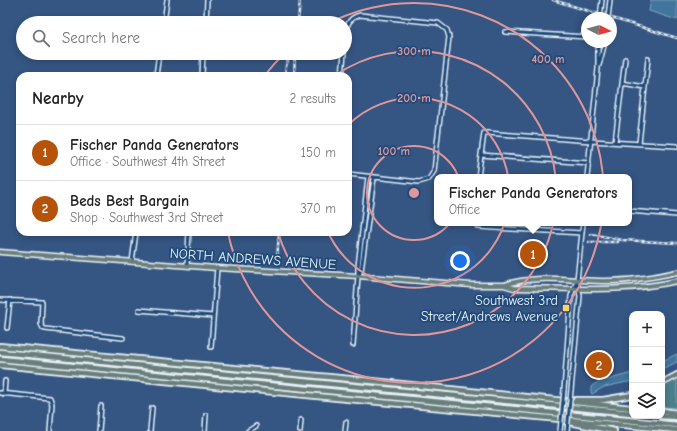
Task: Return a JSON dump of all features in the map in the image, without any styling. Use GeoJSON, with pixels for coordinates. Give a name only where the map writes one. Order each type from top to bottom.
{"type":"FeatureCollection","features":[{"type":"Feature","properties":{"kind":"highway"},"geometry":{"type":"LineString","coordinates":[[0,346],[629,408]]}},
{"type":"Feature","properties":{"kind":"highway"},"geometry":{"type":"LineString","coordinates":[[0,352],[629,413]]}},
{"type":"Feature","properties":{"kind":"highway"},"geometry":{"type":"LineString","coordinates":[[0,359],[677,425]]}},
{"type":"Feature","properties":{"kind":"highway"},"geometry":{"type":"LineString","coordinates":[[0,365],[182,384],[677,430]]}},
{"type":"Feature","properties":{"kind":"highway"},"geometry":{"type":"LineString","coordinates":[[295,374],[344,386]]}},
{"type":"Feature","properties":{"kind":"highway"},"geometry":{"type":"LineString","coordinates":[[665,381],[677,375]]}},
{"type":"Feature","properties":{"kind":"highway"},"geometry":{"type":"LineString","coordinates":[[182,384],[226,381]]}},
{"type":"Feature","properties":{"kind":"highway"},"geometry":{"type":"LineString","coordinates":[[549,400],[598,401],[629,396]]}},
{"type":"Feature","properties":{"kind":"highway"},"geometry":{"type":"LineString","coordinates":[[665,411],[677,413]]}},
{"type":"Feature","properties":{"kind":"highway"},"geometry":{"type":"LineString","coordinates":[[665,416],[677,417]]}},
{"type":"Feature","properties":{"kind":"highway"},"geometry":{"type":"LineString","coordinates":[[550,418],[614,431]]}},
{"type":"Feature","properties":{"kind":"main road","name":"NORTH ANDREWS AVENUE"},"geometry":{"type":"LineString","coordinates":[[0,252],[186,266],[358,276],[464,285],[504,286],[514,288],[628,288],[677,281]]}},
{"type":"Feature","properties":{"kind":"main road","name":"NORTH ANDREWS AVENUE"},"geometry":{"type":"LineString","coordinates":[[504,286],[522,281],[628,280],[677,272]]}},
{"type":"Feature","properties":{"kind":"street"},"geometry":{"type":"LineString","coordinates":[[165,16],[167,0]]}},
{"type":"Feature","properties":{"kind":"street"},"geometry":{"type":"LineString","coordinates":[[206,16],[207,0]]}},
{"type":"Feature","properties":{"kind":"street"},"geometry":{"type":"LineString","coordinates":[[601,12],[602,0]]}},
{"type":"Feature","properties":{"kind":"street"},"geometry":{"type":"LineString","coordinates":[[609,12],[610,0]]}},
{"type":"Feature","properties":{"kind":"street"},"geometry":{"type":"LineString","coordinates":[[352,19],[355,16],[364,15],[438,23],[447,30],[449,37],[434,172],[429,179],[418,182],[352,175]]}},
{"type":"Feature","properties":{"kind":"street"},"geometry":{"type":"LineString","coordinates":[[505,32],[581,37]]}},
{"type":"Feature","properties":{"kind":"street"},"geometry":{"type":"LineString","coordinates":[[587,174],[598,69],[598,48]]}},
{"type":"Feature","properties":{"kind":"street"},"geometry":{"type":"LineString","coordinates":[[598,69],[603,48]]}},
{"type":"Feature","properties":{"kind":"street"},"geometry":{"type":"LineString","coordinates":[[615,142],[625,59]]}},
{"type":"Feature","properties":{"kind":"street"},"geometry":{"type":"LineString","coordinates":[[639,143],[648,59]]}},
{"type":"Feature","properties":{"kind":"street"},"geometry":{"type":"LineString","coordinates":[[157,72],[158,60]]}},
{"type":"Feature","properties":{"kind":"street"},"geometry":{"type":"LineString","coordinates":[[202,72],[203,60]]}},
{"type":"Feature","properties":{"kind":"street"},"geometry":{"type":"LineString","coordinates":[[342,72],[343,60]]}},
{"type":"Feature","properties":{"kind":"street"},"geometry":{"type":"LineString","coordinates":[[622,83],[645,87]]}},
{"type":"Feature","properties":{"kind":"street"},"geometry":{"type":"LineString","coordinates":[[478,174],[484,133],[487,132],[591,141],[677,146]]}},
{"type":"Feature","properties":{"kind":"street"},"geometry":{"type":"LineString","coordinates":[[481,155],[589,163]]}},
{"type":"Feature","properties":{"kind":"street"},"geometry":{"type":"LineString","coordinates":[[353,345],[358,267],[368,177]]}},
{"type":"Feature","properties":{"kind":"street"},"geometry":{"type":"LineString","coordinates":[[358,276],[361,271],[374,178]]}},
{"type":"Feature","properties":{"kind":"street"},"geometry":{"type":"LineString","coordinates":[[632,211],[677,214]]}},
{"type":"Feature","properties":{"kind":"street"},"geometry":{"type":"LineString","coordinates":[[477,226],[582,233]]}},
{"type":"Feature","properties":{"kind":"street"},"geometry":{"type":"LineString","coordinates":[[560,431],[571,296],[576,288],[583,226]]}},
{"type":"Feature","properties":{"kind":"street"},"geometry":{"type":"LineString","coordinates":[[132,262],[135,236]]}},
{"type":"Feature","properties":{"kind":"street"},"geometry":{"type":"LineString","coordinates":[[186,266],[189,236]]}},
{"type":"Feature","properties":{"kind":"street"},"geometry":{"type":"LineString","coordinates":[[211,346],[217,268]]}},
{"type":"Feature","properties":{"kind":"street"},"geometry":{"type":"LineString","coordinates":[[567,431],[580,296],[576,288]]}},
{"type":"Feature","properties":{"kind":"street"},"geometry":{"type":"LineString","coordinates":[[0,300],[42,302],[41,324],[45,329],[123,338]]}},
{"type":"Feature","properties":{"kind":"street"},"geometry":{"type":"LineString","coordinates":[[7,328],[10,300]]}},
{"type":"Feature","properties":{"kind":"street"},"geometry":{"type":"LineString","coordinates":[[139,310],[213,316]]}},
{"type":"Feature","properties":{"kind":"street"},"geometry":{"type":"LineString","coordinates":[[4,394],[5,381]]}},
{"type":"Feature","properties":{"kind":"street"},"geometry":{"type":"LineString","coordinates":[[0,393],[50,398],[52,405],[50,431]]}},
{"type":"Feature","properties":{"kind":"street"},"geometry":{"type":"LineString","coordinates":[[99,431],[101,406]]}},
{"type":"Feature","properties":{"kind":"street"},"geometry":{"type":"LineString","coordinates":[[150,431],[152,408]]}},
{"type":"Feature","properties":{"kind":"street"},"geometry":{"type":"LineString","coordinates":[[205,431],[206,415]]}},
{"type":"Feature","properties":{"kind":"street"},"geometry":{"type":"LineString","coordinates":[[300,431],[301,420]]}},
{"type":"Feature","properties":{"kind":"street"},"geometry":{"type":"LineString","coordinates":[[346,422],[346,431]]}},
{"type":"Feature","properties":{"kind":"street"},"geometry":{"type":"LineString","coordinates":[[248,431],[253,430],[256,426]]}},
{"type":"Feature","properties":{"kind":"green space"},"geometry":{"type":"Polygon","coordinates":[[[677,378],[677,408],[665,407],[665,384],[677,378]]]}},
{"type":"Feature","properties":{"kind":"water"},"geometry":{"type":"Polygon","coordinates":[[[651,0],[677,0],[677,20],[649,11],[651,0]]]}},
{"type":"Feature","properties":{"kind":"water"},"geometry":{"type":"Polygon","coordinates":[[[677,354],[677,362],[665,368],[665,360],[677,354]]]}},
{"type":"Feature","properties":{"kind":"water"},"geometry":{"type":"Polygon","coordinates":[[[629,374],[629,382],[604,387],[592,394],[591,387],[596,383],[629,374]]]}},
{"type":"Feature","properties":{"kind":"railway"},"geometry":{"type":"LineString","coordinates":[[299,16],[300,0]]}},
{"type":"Feature","properties":{"kind":"railway"},"geometry":{"type":"LineString","coordinates":[[553,0],[677,38]]}},
{"type":"Feature","properties":{"kind":"railway"},"geometry":{"type":"LineString","coordinates":[[285,72],[288,60]]}},
{"type":"Feature","properties":{"kind":"railway"},"geometry":{"type":"LineString","coordinates":[[294,72],[295,60]]}},
{"type":"Feature","properties":{"kind":"railway"},"geometry":{"type":"LineString","coordinates":[[591,234],[622,240],[677,243]]}},
{"type":"Feature","properties":{"kind":"railway"},"geometry":{"type":"LineString","coordinates":[[277,260],[279,236]]}},
{"type":"Feature","properties":{"kind":"railway"},"geometry":{"type":"LineString","coordinates":[[589,242],[618,242]]}},
{"type":"Feature","properties":{"kind":"place","name":"Fischer Panda Generators"},"geometry":{"type":"Point","coordinates":[533,254]}},
{"type":"Feature","properties":{"kind":"place","name":"Southwest 3rd Street/Andrews Avenue"},"geometry":{"type":"Point","coordinates":[566,308]}},
{"type":"Feature","properties":{"kind":"place","name":"Beds Best Bargain"},"geometry":{"type":"Point","coordinates":[599,365]}}]}
